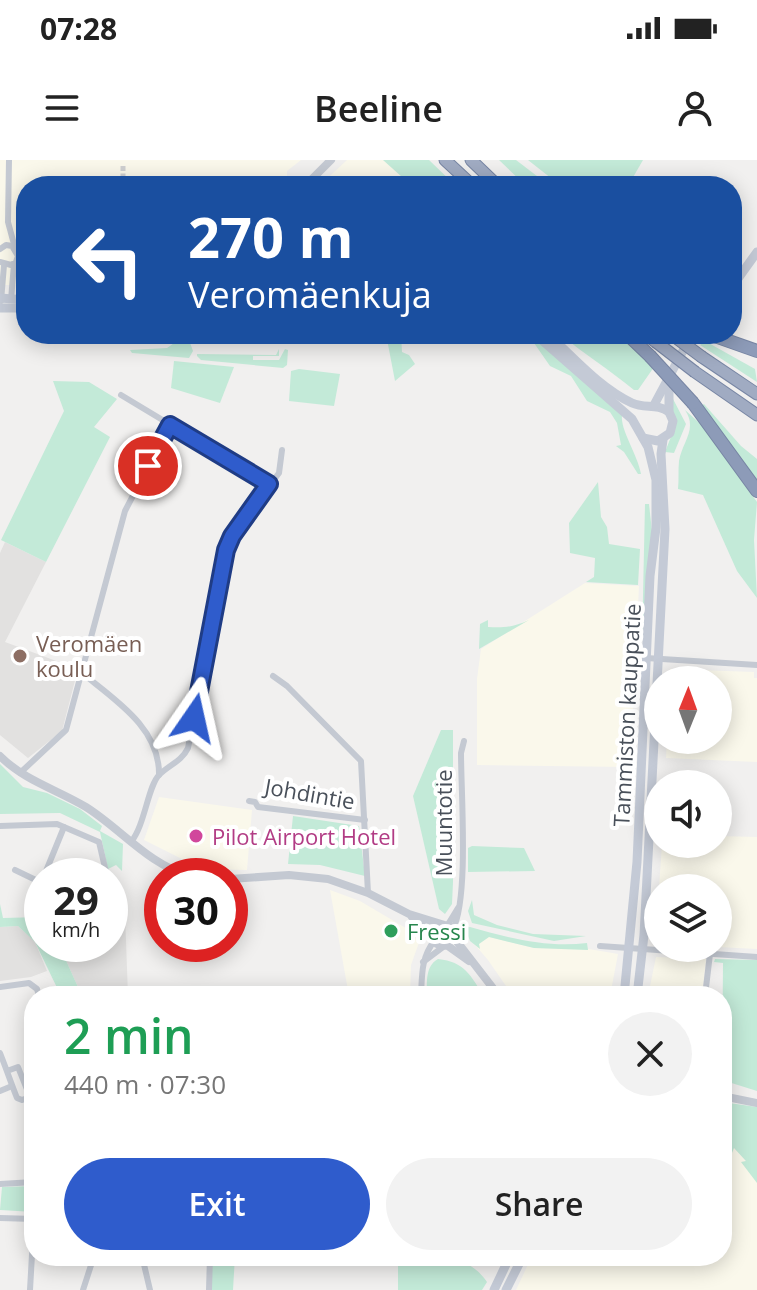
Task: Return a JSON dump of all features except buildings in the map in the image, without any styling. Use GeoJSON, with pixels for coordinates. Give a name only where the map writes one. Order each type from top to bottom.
{"type":"FeatureCollection","features":[{"type":"Feature","properties":{"kind":"highway"},"geometry":{"type":"LineString","coordinates":[[445,160],[462,176]]}},
{"type":"Feature","properties":{"kind":"highway"},"geometry":{"type":"LineString","coordinates":[[471,160],[488,176]]}},
{"type":"Feature","properties":{"kind":"highway"},"geometry":{"type":"LineString","coordinates":[[637,344],[693,403],[757,491]]}},
{"type":"Feature","properties":{"kind":"highway"},"geometry":{"type":"LineString","coordinates":[[659,344],[757,415]]}},
{"type":"Feature","properties":{"kind":"highway"},"geometry":{"type":"LineString","coordinates":[[684,344],[757,394]]}},
{"type":"Feature","properties":{"kind":"highway"},"geometry":{"type":"LineString","coordinates":[[735,344],[757,351]]}},
{"type":"Feature","properties":{"kind":"main road"},"geometry":{"type":"LineString","coordinates":[[742,273],[757,252]]}},
{"type":"Feature","properties":{"kind":"main road"},"geometry":{"type":"LineString","coordinates":[[547,344],[624,410],[643,438],[654,442],[663,440],[673,426],[669,412],[669,375]]}},
{"type":"Feature","properties":{"kind":"main road"},"geometry":{"type":"LineString","coordinates":[[559,344],[609,389],[633,403],[669,412]]}},
{"type":"Feature","properties":{"kind":"main road"},"geometry":{"type":"LineString","coordinates":[[636,424],[639,413],[651,406],[686,344]]}},
{"type":"Feature","properties":{"kind":"main road","name":"Tammiston kauppatie"},"geometry":{"type":"LineString","coordinates":[[625,986],[631,949],[650,576],[656,528],[656,480],[643,438]]}},
{"type":"Feature","properties":{"kind":"main road","name":"Tammiston kauppatie"},"geometry":{"type":"LineString","coordinates":[[638,986],[643,950],[665,529],[663,440]]}},
{"type":"Feature","properties":{"kind":"main road"},"geometry":{"type":"LineString","coordinates":[[494,1290],[505,1266]]}},
{"type":"Feature","properties":{"kind":"main road"},"geometry":{"type":"LineString","coordinates":[[506,1290],[518,1266]]}},
{"type":"Feature","properties":{"kind":"street"},"geometry":{"type":"LineString","coordinates":[[8,222],[15,248],[2,247],[8,222],[9,160]]}},
{"type":"Feature","properties":{"kind":"street"},"geometry":{"type":"LineString","coordinates":[[315,176],[331,160]]}},
{"type":"Feature","properties":{"kind":"street"},"geometry":{"type":"LineString","coordinates":[[4,303],[16,260]]}},
{"type":"Feature","properties":{"kind":"street"},"geometry":{"type":"LineString","coordinates":[[4,303],[2,264],[14,264]]}},
{"type":"Feature","properties":{"kind":"street"},"geometry":{"type":"LineString","coordinates":[[121,395],[269,484]]}},
{"type":"Feature","properties":{"kind":"street"},"geometry":{"type":"LineString","coordinates":[[20,773],[66,730],[125,511],[170,425]]}},
{"type":"Feature","properties":{"kind":"street"},"geometry":{"type":"LineString","coordinates":[[159,775],[181,758],[188,748],[226,550],[232,536],[279,473],[282,450]]}},
{"type":"Feature","properties":{"kind":"street"},"geometry":{"type":"LineString","coordinates":[[646,658],[757,665]]}},
{"type":"Feature","properties":{"kind":"street"},"geometry":{"type":"LineString","coordinates":[[82,673],[127,710],[146,732],[156,754],[159,775],[140,830],[131,842]]}},
{"type":"Feature","properties":{"kind":"street"},"geometry":{"type":"LineString","coordinates":[[273,676],[287,686],[361,761],[368,893]]}},
{"type":"Feature","properties":{"kind":"street","name":"Muuntotie"},"geometry":{"type":"LineString","coordinates":[[447,927],[457,920],[462,891],[461,759],[464,741]]}},
{"type":"Feature","properties":{"kind":"street"},"geometry":{"type":"LineString","coordinates":[[0,756],[20,773],[87,808],[153,858]]}},
{"type":"Feature","properties":{"kind":"street","name":"Johdintie"},"geometry":{"type":"LineString","coordinates":[[249,801],[255,802],[258,807],[365,820]]}},
{"type":"Feature","properties":{"kind":"street"},"geometry":{"type":"LineString","coordinates":[[0,826],[57,824],[99,842],[103,858]]}},
{"type":"Feature","properties":{"kind":"street"},"geometry":{"type":"LineString","coordinates":[[51,858],[64,827]]}},
{"type":"Feature","properties":{"kind":"street"},"geometry":{"type":"LineString","coordinates":[[15,870],[24,873]]}},
{"type":"Feature","properties":{"kind":"street"},"geometry":{"type":"LineString","coordinates":[[248,877],[277,875],[328,879],[447,927]]}},
{"type":"Feature","properties":{"kind":"street"},"geometry":{"type":"LineString","coordinates":[[409,914],[434,938],[449,944],[476,965],[492,986]]}},
{"type":"Feature","properties":{"kind":"street"},"geometry":{"type":"LineString","coordinates":[[422,986],[423,962],[434,938],[447,927]]}},
{"type":"Feature","properties":{"kind":"street"},"geometry":{"type":"LineString","coordinates":[[447,927],[449,944]]}},
{"type":"Feature","properties":{"kind":"street"},"geometry":{"type":"LineString","coordinates":[[423,962],[449,944]]}},
{"type":"Feature","properties":{"kind":"street"},"geometry":{"type":"LineString","coordinates":[[600,946],[643,950]]}},
{"type":"Feature","properties":{"kind":"street"},"geometry":{"type":"LineString","coordinates":[[732,955],[757,957]]}},
{"type":"Feature","properties":{"kind":"street"},"geometry":{"type":"LineString","coordinates":[[706,986],[709,962]]}},
{"type":"Feature","properties":{"kind":"street"},"geometry":{"type":"LineString","coordinates":[[0,987],[29,983],[33,986]]}},
{"type":"Feature","properties":{"kind":"street"},"geometry":{"type":"LineString","coordinates":[[0,1053],[17,1098],[24,1099]]}},
{"type":"Feature","properties":{"kind":"street"},"geometry":{"type":"LineString","coordinates":[[7,1071],[18,1067],[24,1082]]}},
{"type":"Feature","properties":{"kind":"street"},"geometry":{"type":"LineString","coordinates":[[0,1091],[12,1086]]}},
{"type":"Feature","properties":{"kind":"street"},"geometry":{"type":"LineString","coordinates":[[732,1098],[757,1103]]}},
{"type":"Feature","properties":{"kind":"street"},"geometry":{"type":"LineString","coordinates":[[0,1184],[24,1183]]}},
{"type":"Feature","properties":{"kind":"street"},"geometry":{"type":"LineString","coordinates":[[0,1218],[24,1219]]}},
{"type":"Feature","properties":{"kind":"street"},"geometry":{"type":"LineString","coordinates":[[30,1290],[31,1266]]}},
{"type":"Feature","properties":{"kind":"street"},"geometry":{"type":"LineString","coordinates":[[83,1290],[91,1266]]}},
{"type":"Feature","properties":{"kind":"street"},"geometry":{"type":"LineString","coordinates":[[144,1266],[150,1290]]}},
{"type":"Feature","properties":{"kind":"street"},"geometry":{"type":"LineString","coordinates":[[209,1290],[210,1266]]}},
{"type":"Feature","properties":{"kind":"shaded area"},"geometry":{"type":"Polygon","coordinates":[[[0,160],[301,160],[287,171],[287,176],[16,176],[16,285],[0,285],[0,160]]]}},
{"type":"Feature","properties":{"kind":"shaded area"},"geometry":{"type":"Polygon","coordinates":[[[347,160],[385,160],[402,176],[330,176],[347,160]]]}},
{"type":"Feature","properties":{"kind":"shaded area","name":"Veromäen koulu"},"geometry":{"type":"Polygon","coordinates":[[[5,542],[46,562],[5,642],[78,669],[62,731],[28,758],[0,735],[0,553],[5,542]]]}},
{"type":"Feature","properties":{"kind":"shaded area"},"geometry":{"type":"Polygon","coordinates":[[[585,583],[639,586],[630,767],[477,765],[477,679],[481,649],[585,583]]]}},
{"type":"Feature","properties":{"kind":"shaded area"},"geometry":{"type":"Polygon","coordinates":[[[732,671],[754,672],[754,678],[757,678],[757,762],[666,758],[666,754],[732,754],[732,671]]]}},
{"type":"Feature","properties":{"kind":"shaded area"},"geometry":{"type":"Polygon","coordinates":[[[159,797],[252,810],[248,858],[180,858],[144,840],[159,797]]]}},
{"type":"Feature","properties":{"kind":"shaded area"},"geometry":{"type":"Polygon","coordinates":[[[732,836],[757,837],[757,949],[732,948],[732,874],[660,874],[661,858],[732,858],[732,836]]]}},
{"type":"Feature","properties":{"kind":"shaded area"},"geometry":{"type":"Polygon","coordinates":[[[330,890],[360,901],[421,937],[411,965],[410,986],[347,986],[330,890]]]}},
{"type":"Feature","properties":{"kind":"shaded area"},"geometry":{"type":"Polygon","coordinates":[[[18,926],[24,932],[24,962],[43,962],[47,971],[31,977],[0,981],[0,927],[18,926]]]}},
{"type":"Feature","properties":{"kind":"shaded area"},"geometry":{"type":"Polygon","coordinates":[[[470,932],[534,948],[589,949],[618,954],[612,986],[506,986],[470,939],[470,932]]]}},
{"type":"Feature","properties":{"kind":"shaded area"},"geometry":{"type":"Polygon","coordinates":[[[67,962],[127,962],[128,986],[78,986],[67,962]]]}},
{"type":"Feature","properties":{"kind":"shaded area"},"geometry":{"type":"Polygon","coordinates":[[[655,962],[706,962],[703,986],[650,986],[655,962]]]}},
{"type":"Feature","properties":{"kind":"shaded area"},"geometry":{"type":"Polygon","coordinates":[[[732,1146],[757,1176],[757,1290],[516,1290],[527,1266],[732,1266],[732,1146]]]}},
{"type":"Feature","properties":{"kind":"green space"},"geometry":{"type":"Polygon","coordinates":[[[383,160],[429,160],[446,176],[401,176],[383,160]]]}},
{"type":"Feature","properties":{"kind":"green space"},"geometry":{"type":"Polygon","coordinates":[[[499,160],[516,160],[537,176],[516,176],[499,160]]]}},
{"type":"Feature","properties":{"kind":"green space"},"geometry":{"type":"Polygon","coordinates":[[[528,160],[643,160],[634,176],[548,176],[528,160]]]}},
{"type":"Feature","properties":{"kind":"green space"},"geometry":{"type":"Polygon","coordinates":[[[173,344],[190,344],[193,351],[189,358],[132,353],[130,350],[167,348],[173,344]]]}},
{"type":"Feature","properties":{"kind":"green space"},"geometry":{"type":"Polygon","coordinates":[[[388,344],[402,344],[402,352],[409,355],[415,364],[395,381],[388,344]]]}},
{"type":"Feature","properties":{"kind":"green space"},"geometry":{"type":"Polygon","coordinates":[[[535,344],[541,344],[622,415],[641,474],[616,446],[621,445],[617,423],[610,412],[587,401],[571,376],[550,366],[535,344]]]}},
{"type":"Feature","properties":{"kind":"green space"},"geometry":{"type":"Polygon","coordinates":[[[573,344],[631,344],[654,367],[638,390],[573,344]]]}},
{"type":"Feature","properties":{"kind":"green space"},"geometry":{"type":"Polygon","coordinates":[[[710,344],[755,369],[757,382],[700,345],[710,344]]]}},
{"type":"Feature","properties":{"kind":"green space"},"geometry":{"type":"Polygon","coordinates":[[[279,349],[279,356],[253,356],[253,360],[279,360],[285,349],[288,350],[287,365],[283,368],[201,360],[197,356],[276,355],[279,349]]]}},
{"type":"Feature","properties":{"kind":"green space"},"geometry":{"type":"Polygon","coordinates":[[[174,361],[234,367],[220,403],[171,388],[174,361]]]}},
{"type":"Feature","properties":{"kind":"green space"},"geometry":{"type":"Polygon","coordinates":[[[299,369],[340,374],[334,406],[289,401],[291,371],[299,369]]]}},
{"type":"Feature","properties":{"kind":"green space"},"geometry":{"type":"Polygon","coordinates":[[[53,381],[89,382],[117,399],[94,427],[110,437],[46,562],[1,540],[64,411],[53,381]]]}},
{"type":"Feature","properties":{"kind":"green space"},"geometry":{"type":"Polygon","coordinates":[[[672,397],[686,424],[674,453],[665,452],[676,424],[672,397]]]}},
{"type":"Feature","properties":{"kind":"green space"},"geometry":{"type":"Polygon","coordinates":[[[704,404],[741,446],[757,459],[757,483],[701,406],[704,404]]]}},
{"type":"Feature","properties":{"kind":"green space"},"geometry":{"type":"Polygon","coordinates":[[[685,410],[705,428],[757,502],[754,540],[757,598],[737,571],[703,495],[678,489],[679,461],[690,429],[685,410]]]}},
{"type":"Feature","properties":{"kind":"green space"},"geometry":{"type":"Polygon","coordinates":[[[598,482],[601,517],[607,527],[609,544],[640,549],[638,585],[586,582],[594,577],[595,558],[570,553],[569,523],[598,482]]]}},
{"type":"Feature","properties":{"kind":"green space"},"geometry":{"type":"Polygon","coordinates":[[[645,504],[649,504],[652,531],[642,641],[645,504]]]}},
{"type":"Feature","properties":{"kind":"green space"},"geometry":{"type":"Polygon","coordinates":[[[488,620],[488,627],[499,627],[514,626],[529,620],[479,649],[480,624],[488,620]]]}},
{"type":"Feature","properties":{"kind":"green space"},"geometry":{"type":"Polygon","coordinates":[[[441,730],[453,730],[453,882],[452,904],[445,914],[439,909],[413,796],[441,730]]]}},
{"type":"Feature","properties":{"kind":"green space"},"geometry":{"type":"Polygon","coordinates":[[[0,764],[23,787],[47,793],[80,809],[102,826],[100,831],[123,844],[122,858],[106,858],[100,832],[60,813],[0,814],[0,764]]]}},
{"type":"Feature","properties":{"kind":"green space"},"geometry":{"type":"Polygon","coordinates":[[[293,816],[359,826],[365,876],[320,865],[288,864],[293,816]]]}},
{"type":"Feature","properties":{"kind":"green space"},"geometry":{"type":"Polygon","coordinates":[[[468,848],[524,848],[535,871],[468,872],[468,848]]]}},
{"type":"Feature","properties":{"kind":"green space"},"geometry":{"type":"Polygon","coordinates":[[[472,900],[474,915],[497,925],[533,934],[586,936],[554,941],[472,923],[468,911],[472,900]]]}},
{"type":"Feature","properties":{"kind":"green space"},"geometry":{"type":"Polygon","coordinates":[[[0,904],[3,918],[24,917],[24,932],[18,926],[0,927],[0,904]]]}},
{"type":"Feature","properties":{"kind":"green space"},"geometry":{"type":"Polygon","coordinates":[[[465,928],[543,943],[587,943],[588,950],[534,948],[489,937],[479,944],[480,949],[470,941],[465,928]]]}},
{"type":"Feature","properties":{"kind":"green space"},"geometry":{"type":"Polygon","coordinates":[[[438,959],[461,966],[477,986],[427,986],[429,970],[438,959]]]}},
{"type":"Feature","properties":{"kind":"green space"},"geometry":{"type":"Polygon","coordinates":[[[757,960],[757,1091],[732,1083],[732,986],[723,986],[723,963],[714,962],[757,960]]]}},
{"type":"Feature","properties":{"kind":"green space"},"geometry":{"type":"Polygon","coordinates":[[[45,962],[67,962],[78,986],[56,986],[45,962]]]}},
{"type":"Feature","properties":{"kind":"green space"},"geometry":{"type":"Polygon","coordinates":[[[732,1103],[757,1107],[757,1183],[741,1162],[746,1161],[734,1148],[732,1153],[732,1103]]]}},
{"type":"Feature","properties":{"kind":"green space"},"geometry":{"type":"Polygon","coordinates":[[[24,1186],[24,1211],[0,1210],[2,1187],[24,1186]]]}},
{"type":"Feature","properties":{"kind":"green space"},"geometry":{"type":"Polygon","coordinates":[[[212,1266],[234,1266],[233,1290],[211,1290],[212,1266]]]}},
{"type":"Feature","properties":{"kind":"green space"},"geometry":{"type":"Polygon","coordinates":[[[398,1266],[470,1266],[487,1282],[482,1290],[398,1290],[398,1266]]]}},
{"type":"Feature","properties":{"kind":"tunnel"},"geometry":{"type":"LineString","coordinates":[[123,165],[123,176]]}},
{"type":"Feature","properties":{"kind":"place","name":"Veromäen koulu"},"geometry":{"type":"Point","coordinates":[20,656]}},
{"type":"Feature","properties":{"kind":"place","name":"Pilot Airport Hotel"},"geometry":{"type":"Point","coordinates":[196,836]}},
{"type":"Feature","properties":{"kind":"place","name":"Fressi"},"geometry":{"type":"Point","coordinates":[391,931]}},
{"type":"Feature","properties":{"kind":"route"},"geometry":{"type":"LineString","coordinates":[[148,466],[170,425],[269,484],[232,536],[226,550],[194,718]]}}]}
